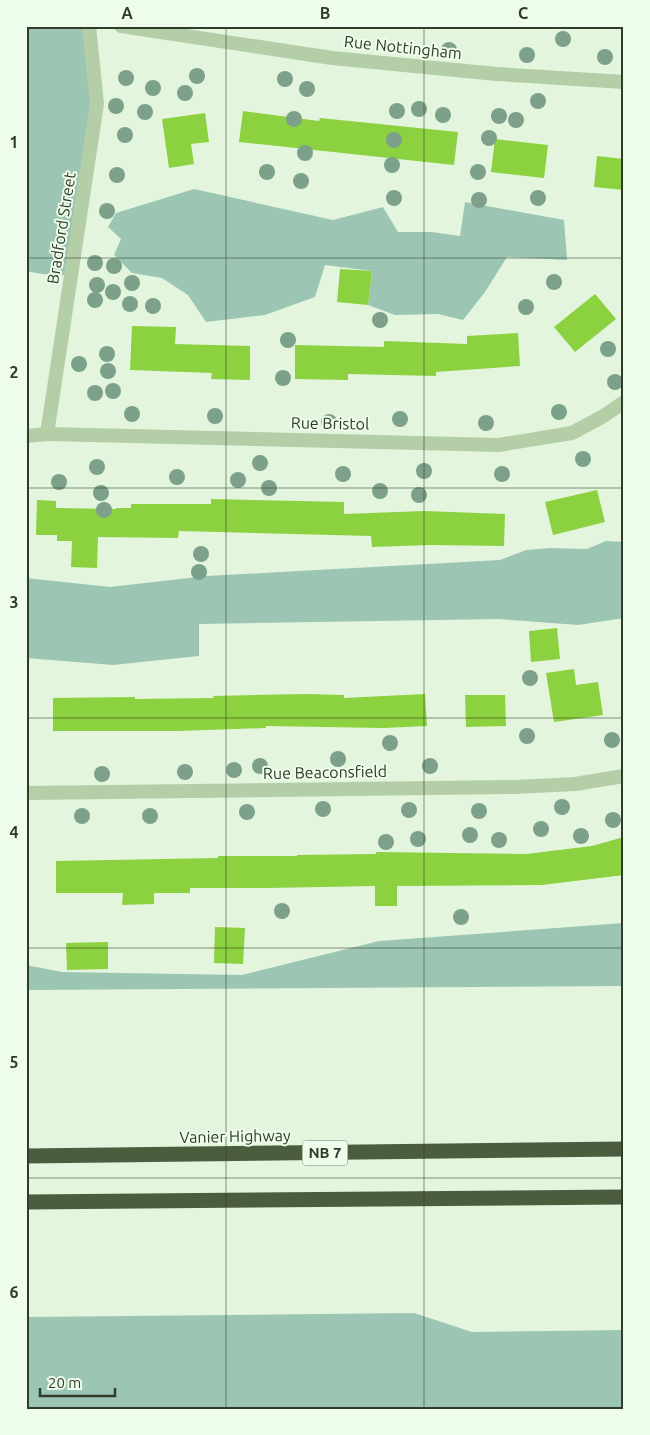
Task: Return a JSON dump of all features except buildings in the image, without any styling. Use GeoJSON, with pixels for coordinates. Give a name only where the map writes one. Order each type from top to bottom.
{"type":"FeatureCollection","features":[{"type":"Feature","properties":{"kind":"highway","name":"Vanier Highway"},"geometry":{"type":"LineString","coordinates":[[26,1156],[624,1148]]}},
{"type":"Feature","properties":{"kind":"highway"},"geometry":{"type":"LineString","coordinates":[[26,1202],[624,1197]]}},
{"type":"Feature","properties":{"kind":"street","name":"Bradford Street"},"geometry":{"type":"LineString","coordinates":[[47,434],[98,104],[89,26]]}},
{"type":"Feature","properties":{"kind":"street","name":"Rue Nottingham"},"geometry":{"type":"LineString","coordinates":[[121,26],[332,58],[497,74],[624,82]]}},
{"type":"Feature","properties":{"kind":"street","name":"Rue Bristol"},"geometry":{"type":"LineString","coordinates":[[26,436],[47,434],[499,445],[572,433],[602,417],[624,402]]}},
{"type":"Feature","properties":{"kind":"street","name":"Rue Beaconsfield"},"geometry":{"type":"LineString","coordinates":[[26,793],[516,787],[575,784],[624,776]]}},
{"type":"Feature","properties":{"kind":"green space"},"geometry":{"type":"Polygon","coordinates":[[[26,26],[89,26],[97,104],[81,215],[78,276],[26,271],[26,26]]]}},
{"type":"Feature","properties":{"kind":"green space"},"geometry":{"type":"Polygon","coordinates":[[[194,189],[333,220],[383,207],[398,232],[432,232],[460,236],[465,202],[564,220],[567,260],[507,257],[485,292],[463,320],[438,314],[395,315],[368,305],[372,271],[325,265],[315,297],[265,315],[206,322],[188,295],[162,278],[132,273],[114,255],[121,239],[108,227],[116,213],[194,189]]]}},
{"type":"Feature","properties":{"kind":"green space"},"geometry":{"type":"Polygon","coordinates":[[[606,541],[624,542],[624,618],[578,625],[499,619],[199,624],[199,656],[113,665],[26,658],[26,578],[110,587],[206,576],[500,560],[526,550],[551,548],[587,549],[606,541]]]}},
{"type":"Feature","properties":{"kind":"green space"},"geometry":{"type":"Polygon","coordinates":[[[624,923],[624,986],[26,990],[26,965],[62,972],[242,975],[379,941],[624,923]]]}},
{"type":"Feature","properties":{"kind":"green space"},"geometry":{"type":"Polygon","coordinates":[[[414,1313],[472,1332],[624,1330],[624,1409],[26,1409],[26,1317],[414,1313]]]}}]}
